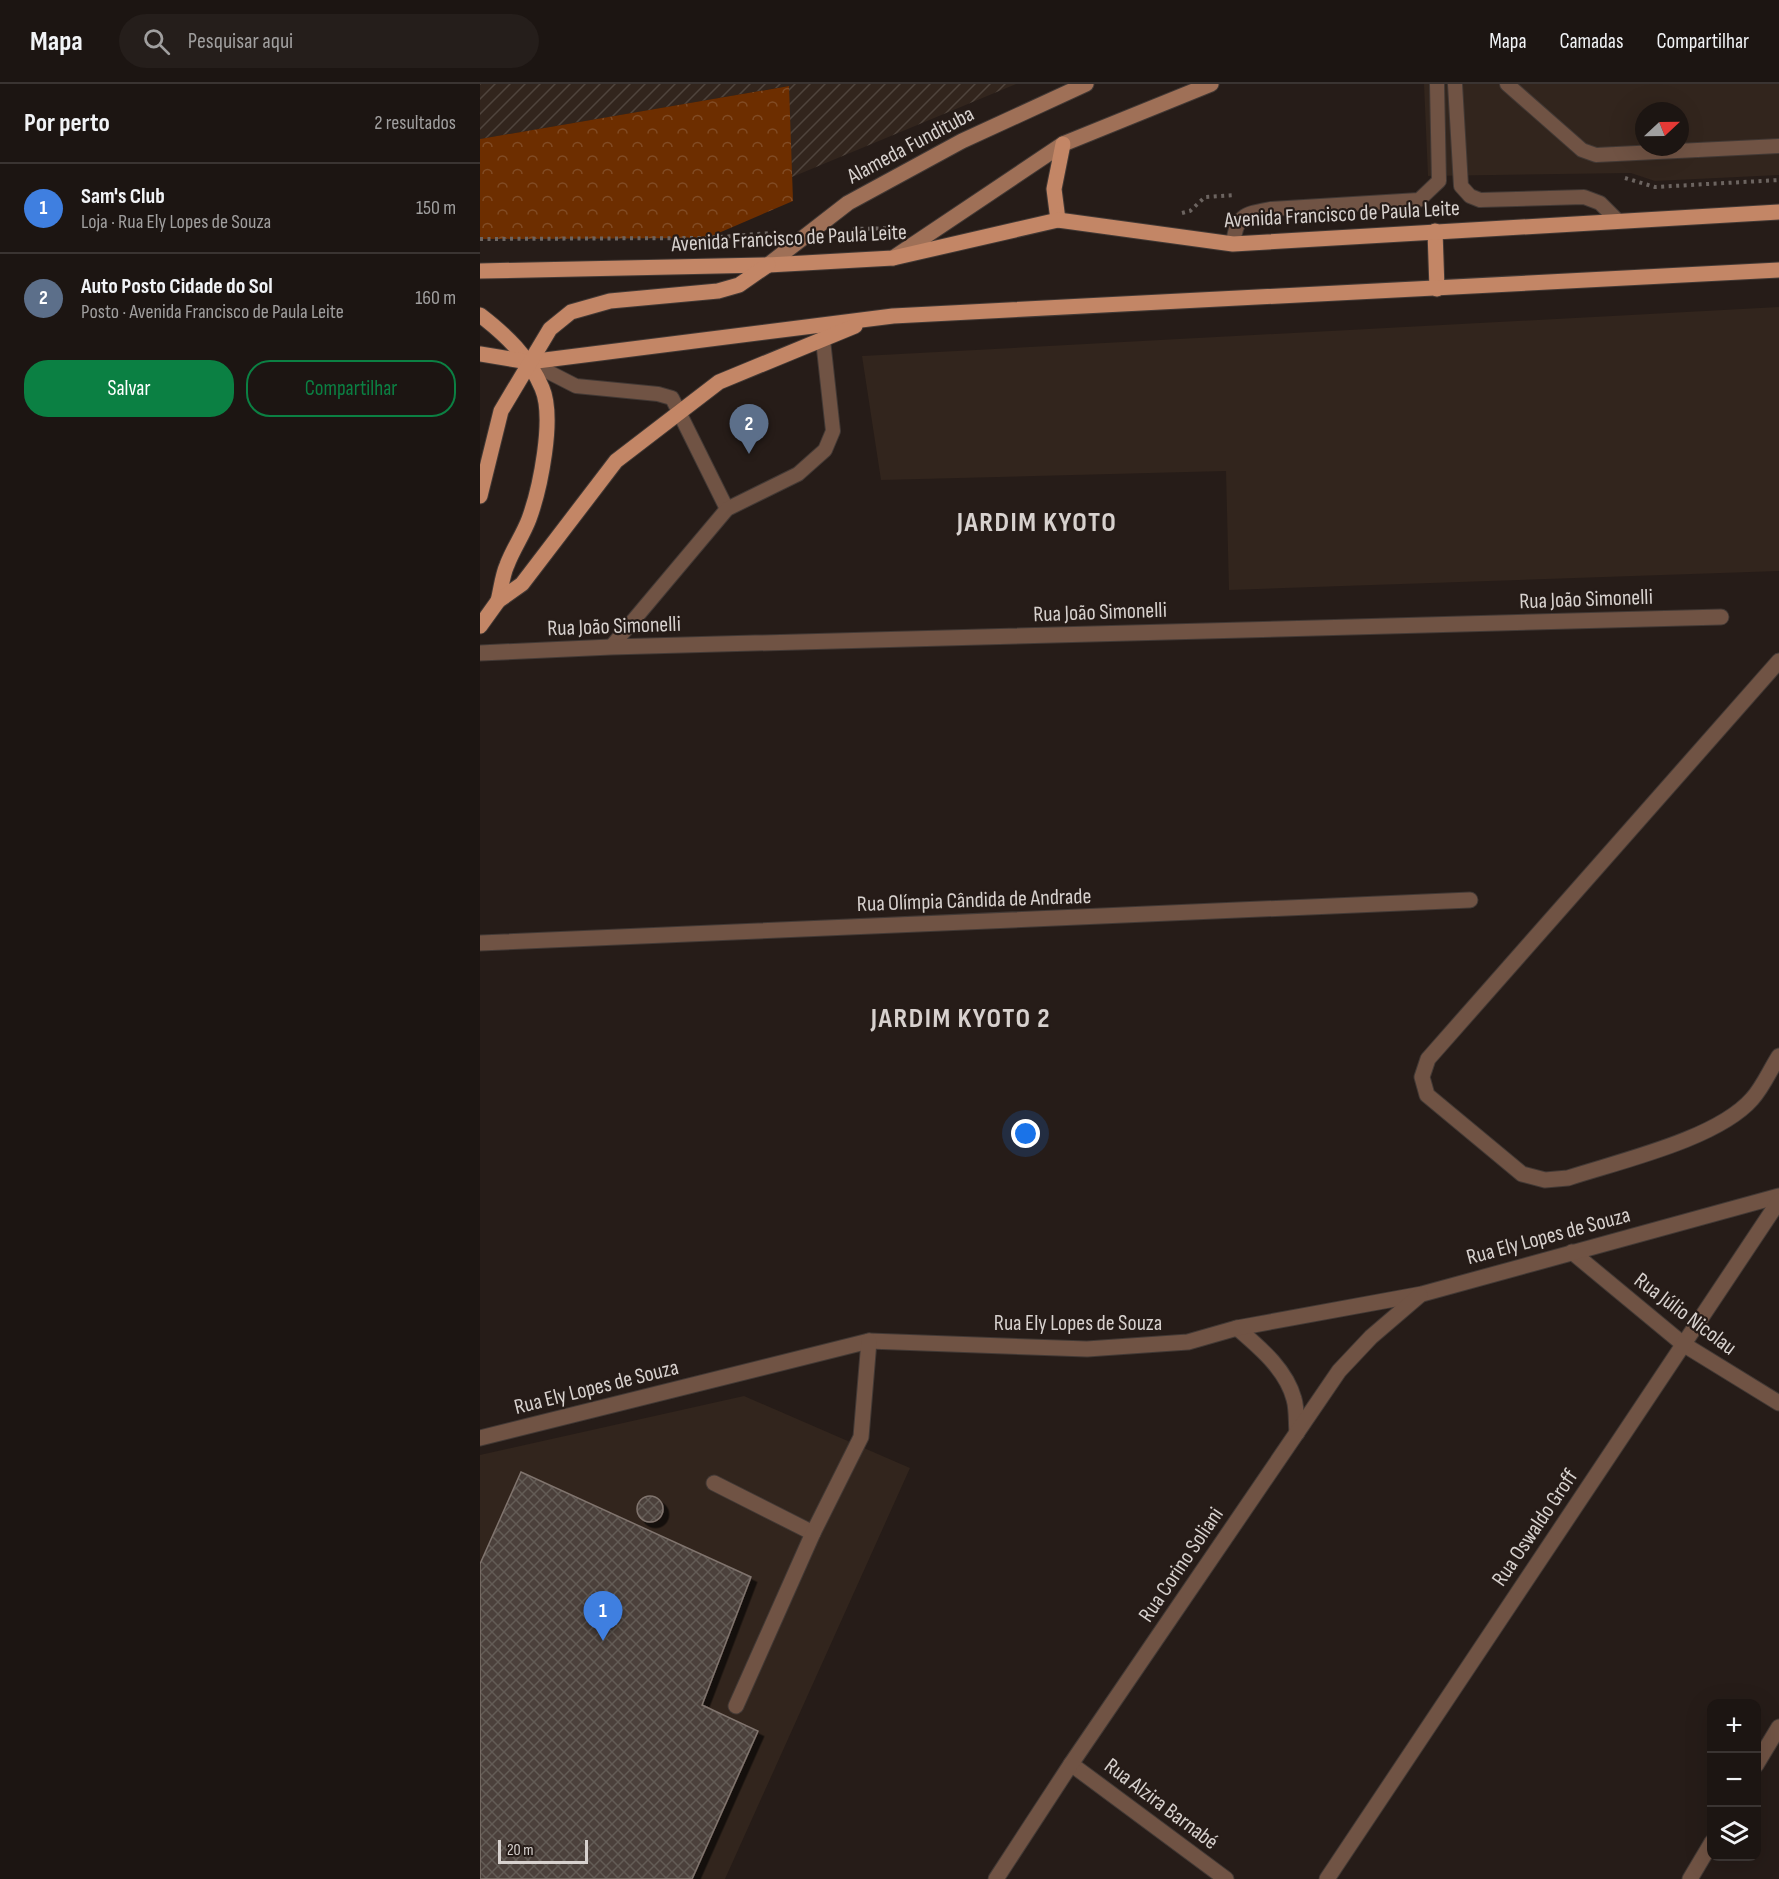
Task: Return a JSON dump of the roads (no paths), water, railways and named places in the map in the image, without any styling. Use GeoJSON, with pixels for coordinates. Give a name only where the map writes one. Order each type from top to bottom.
{"type":"FeatureCollection","features":[{"type":"Feature","properties":{"kind":"main road","name":"Alameda Fundituba"},"geometry":{"type":"LineString","coordinates":[[768,264],[848,203],[962,141],[1086,84]]}},
{"type":"Feature","properties":{"kind":"main road"},"geometry":{"type":"LineString","coordinates":[[893,258],[1063,144],[1211,84]]}},
{"type":"Feature","properties":{"kind":"main road"},"geometry":{"type":"LineString","coordinates":[[1058,220],[1054,189],[1063,144]]}},
{"type":"Feature","properties":{"kind":"main road","name":"Avenida Francisco de Paula Leite"},"geometry":{"type":"LineString","coordinates":[[480,271],[768,264],[893,258],[1058,220],[1233,244],[1779,212]]}},
{"type":"Feature","properties":{"kind":"main road"},"geometry":{"type":"LineString","coordinates":[[1435,231],[1437,289]]}},
{"type":"Feature","properties":{"kind":"main road"},"geometry":{"type":"LineString","coordinates":[[480,496],[501,411],[550,329],[571,312],[610,301],[718,291],[739,285],[768,264]]}},
{"type":"Feature","properties":{"kind":"main road"},"geometry":{"type":"LineString","coordinates":[[480,354],[529,362],[872,318],[1779,270]]}},
{"type":"Feature","properties":{"kind":"main road"},"geometry":{"type":"LineString","coordinates":[[480,315],[501,331],[529,362],[544,390],[546,418],[545,448],[529,519],[506,566],[498,601]]}},
{"type":"Feature","properties":{"kind":"main road"},"geometry":{"type":"LineString","coordinates":[[480,626],[498,601],[522,584],[616,461],[679,410],[719,382],[872,318]]}},
{"type":"Feature","properties":{"kind":"street","name":"Rua João Simonelli"},"geometry":{"type":"LineString","coordinates":[[480,653],[611,647],[1721,617]]}},
{"type":"Feature","properties":{"kind":"street"},"geometry":{"type":"LineString","coordinates":[[1779,661],[1428,1059],[1422,1077],[1426,1095],[1522,1174],[1545,1180],[1568,1178],[1706,1132],[1731,1118],[1753,1098],[1779,1056]]}},
{"type":"Feature","properties":{"kind":"street","name":"Rua Olímpia Cândida de Andrade"},"geometry":{"type":"LineString","coordinates":[[480,943],[1470,900]]}},
{"type":"Feature","properties":{"kind":"street","name":"Rua Ely Lopes de Souza"},"geometry":{"type":"LineString","coordinates":[[480,1438],[869,1341],[1087,1348],[1188,1342],[1237,1328],[1422,1294],[1779,1196]]}},
{"type":"Feature","properties":{"kind":"street","name":"Rua Oswaldo Groff"},"geometry":{"type":"LineString","coordinates":[[1327,1879],[1779,1201]]}},
{"type":"Feature","properties":{"kind":"street","name":"Rua Júlio Nicolau"},"geometry":{"type":"LineString","coordinates":[[1572,1252],[1683,1344],[1779,1403]]}},
{"type":"Feature","properties":{"kind":"street","name":"Rua Corino Soliani"},"geometry":{"type":"LineString","coordinates":[[996,1879],[1071,1764],[1339,1371],[1371,1337],[1422,1294]]}},
{"type":"Feature","properties":{"kind":"street"},"geometry":{"type":"LineString","coordinates":[[1237,1328],[1264,1351],[1280,1373],[1294,1398],[1297,1433]]}},
{"type":"Feature","properties":{"kind":"street"},"geometry":{"type":"LineString","coordinates":[[736,1706],[813,1533],[861,1437],[869,1341]]}},
{"type":"Feature","properties":{"kind":"street"},"geometry":{"type":"LineString","coordinates":[[714,1483],[813,1533]]}},
{"type":"Feature","properties":{"kind":"street"},"geometry":{"type":"LineString","coordinates":[[1761,1757],[1779,1727]]}},
{"type":"Feature","properties":{"kind":"street","name":"Rua Alzira Barnabé"},"geometry":{"type":"LineString","coordinates":[[1071,1764],[1226,1879]]}},
{"type":"Feature","properties":{"kind":"street"},"geometry":{"type":"LineString","coordinates":[[1690,1879],[1707,1850]]}},
{"type":"Feature","properties":{"kind":"lane"},"geometry":{"type":"LineString","coordinates":[[1233,244],[1236,224],[1242,217],[1252,213],[1271,209],[1419,200],[1439,181],[1437,84]]}},
{"type":"Feature","properties":{"kind":"lane"},"geometry":{"type":"LineString","coordinates":[[1455,84],[1461,186],[1470,196],[1480,200],[1584,197],[1599,203],[1617,220]]}},
{"type":"Feature","properties":{"kind":"lane"},"geometry":{"type":"LineString","coordinates":[[1507,84],[1582,150],[1596,155],[1779,146]]}},
{"type":"Feature","properties":{"kind":"lane"},"geometry":{"type":"LineString","coordinates":[[611,647],[727,509],[798,474],[825,450],[832,431],[823,340]]}},
{"type":"Feature","properties":{"kind":"lane"},"geometry":{"type":"LineString","coordinates":[[529,362],[576,386],[658,394],[672,398],[727,509]]}},
{"type":"Feature","properties":{"kind":"place","name":"Auto Posto Cidade do Sol"},"geometry":{"type":"Point","coordinates":[749,454]}},
{"type":"Feature","properties":{"kind":"place","name":"Sam's Club"},"geometry":{"type":"Point","coordinates":[603,1641]}},
{"type":"Feature","properties":{"kind":"district","name":"JARDIM KYOTO"},"geometry":{"type":"Point","coordinates":[1037,521]}},
{"type":"Feature","properties":{"kind":"district","name":"JARDIM KYOTO 2"},"geometry":{"type":"Point","coordinates":[961,1017]}}]}
